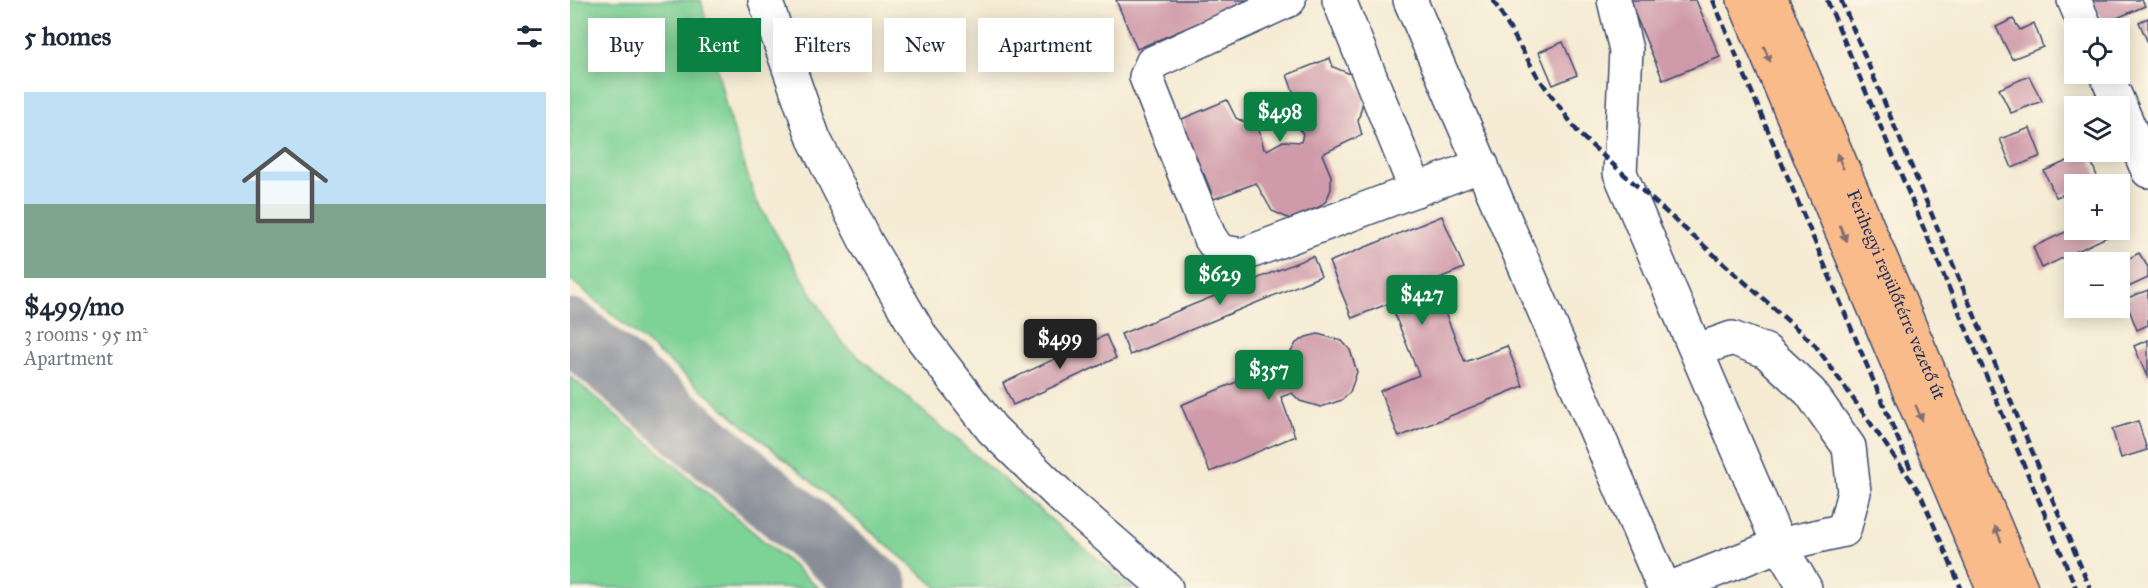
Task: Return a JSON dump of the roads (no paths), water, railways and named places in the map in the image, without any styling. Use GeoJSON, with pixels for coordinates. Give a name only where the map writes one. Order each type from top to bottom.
{"type":"FeatureCollection","features":[{"type":"Feature","properties":{"kind":"main road","name":"Ferihegyi repülőtérre vezető út"},"geometry":{"type":"LineString","coordinates":[[1744,0],[1993,588]]}},
{"type":"Feature","properties":{"kind":"main road","name":"Ferihegyi repülőtérre vezető út"},"geometry":{"type":"LineString","coordinates":[[1771,0],[2021,588]]}},
{"type":"Feature","properties":{"kind":"street"},"geometry":{"type":"LineString","coordinates":[[765,0],[814,139],[866,242],[922,338],[992,429],[1065,500],[1166,588]]}},
{"type":"Feature","properties":{"kind":"street"},"geometry":{"type":"LineString","coordinates":[[1288,0],[1152,63],[1146,77],[1214,246],[1226,254],[1242,255],[1482,165]]}},
{"type":"Feature","properties":{"kind":"street"},"geometry":{"type":"LineString","coordinates":[[1339,0],[1416,190]]}},
{"type":"Feature","properties":{"kind":"street"},"geometry":{"type":"LineString","coordinates":[[1410,0],[1664,588]]}},
{"type":"Feature","properties":{"kind":"street"},"geometry":{"type":"LineString","coordinates":[[1614,0],[1626,50],[1620,173],[1698,350],[1779,545],[1805,588]]}},
{"type":"Feature","properties":{"kind":"street"},"geometry":{"type":"LineString","coordinates":[[2074,0],[2082,18]]}},
{"type":"Feature","properties":{"kind":"street"},"geometry":{"type":"LineString","coordinates":[[2110,84],[2148,171]]}},
{"type":"Feature","properties":{"kind":"street"},"geometry":{"type":"LineString","coordinates":[[1671,588],[1779,545],[1844,530],[1854,492],[1849,447],[1810,392],[1766,351],[1732,338],[1698,350]]}},
{"type":"Feature","properties":{"kind":"railway"},"geometry":{"type":"LineString","coordinates":[[1493,0],[1538,77],[1580,135],[1815,345],[1920,493],[1961,588]]}},
{"type":"Feature","properties":{"kind":"railway"},"geometry":{"type":"LineString","coordinates":[[1713,0],[1911,470]]}},
{"type":"Feature","properties":{"kind":"railway"},"geometry":{"type":"LineString","coordinates":[[1827,0],[2076,588]]}},
{"type":"Feature","properties":{"kind":"railway"},"geometry":{"type":"LineString","coordinates":[[1841,0],[2090,588]]}}]}
